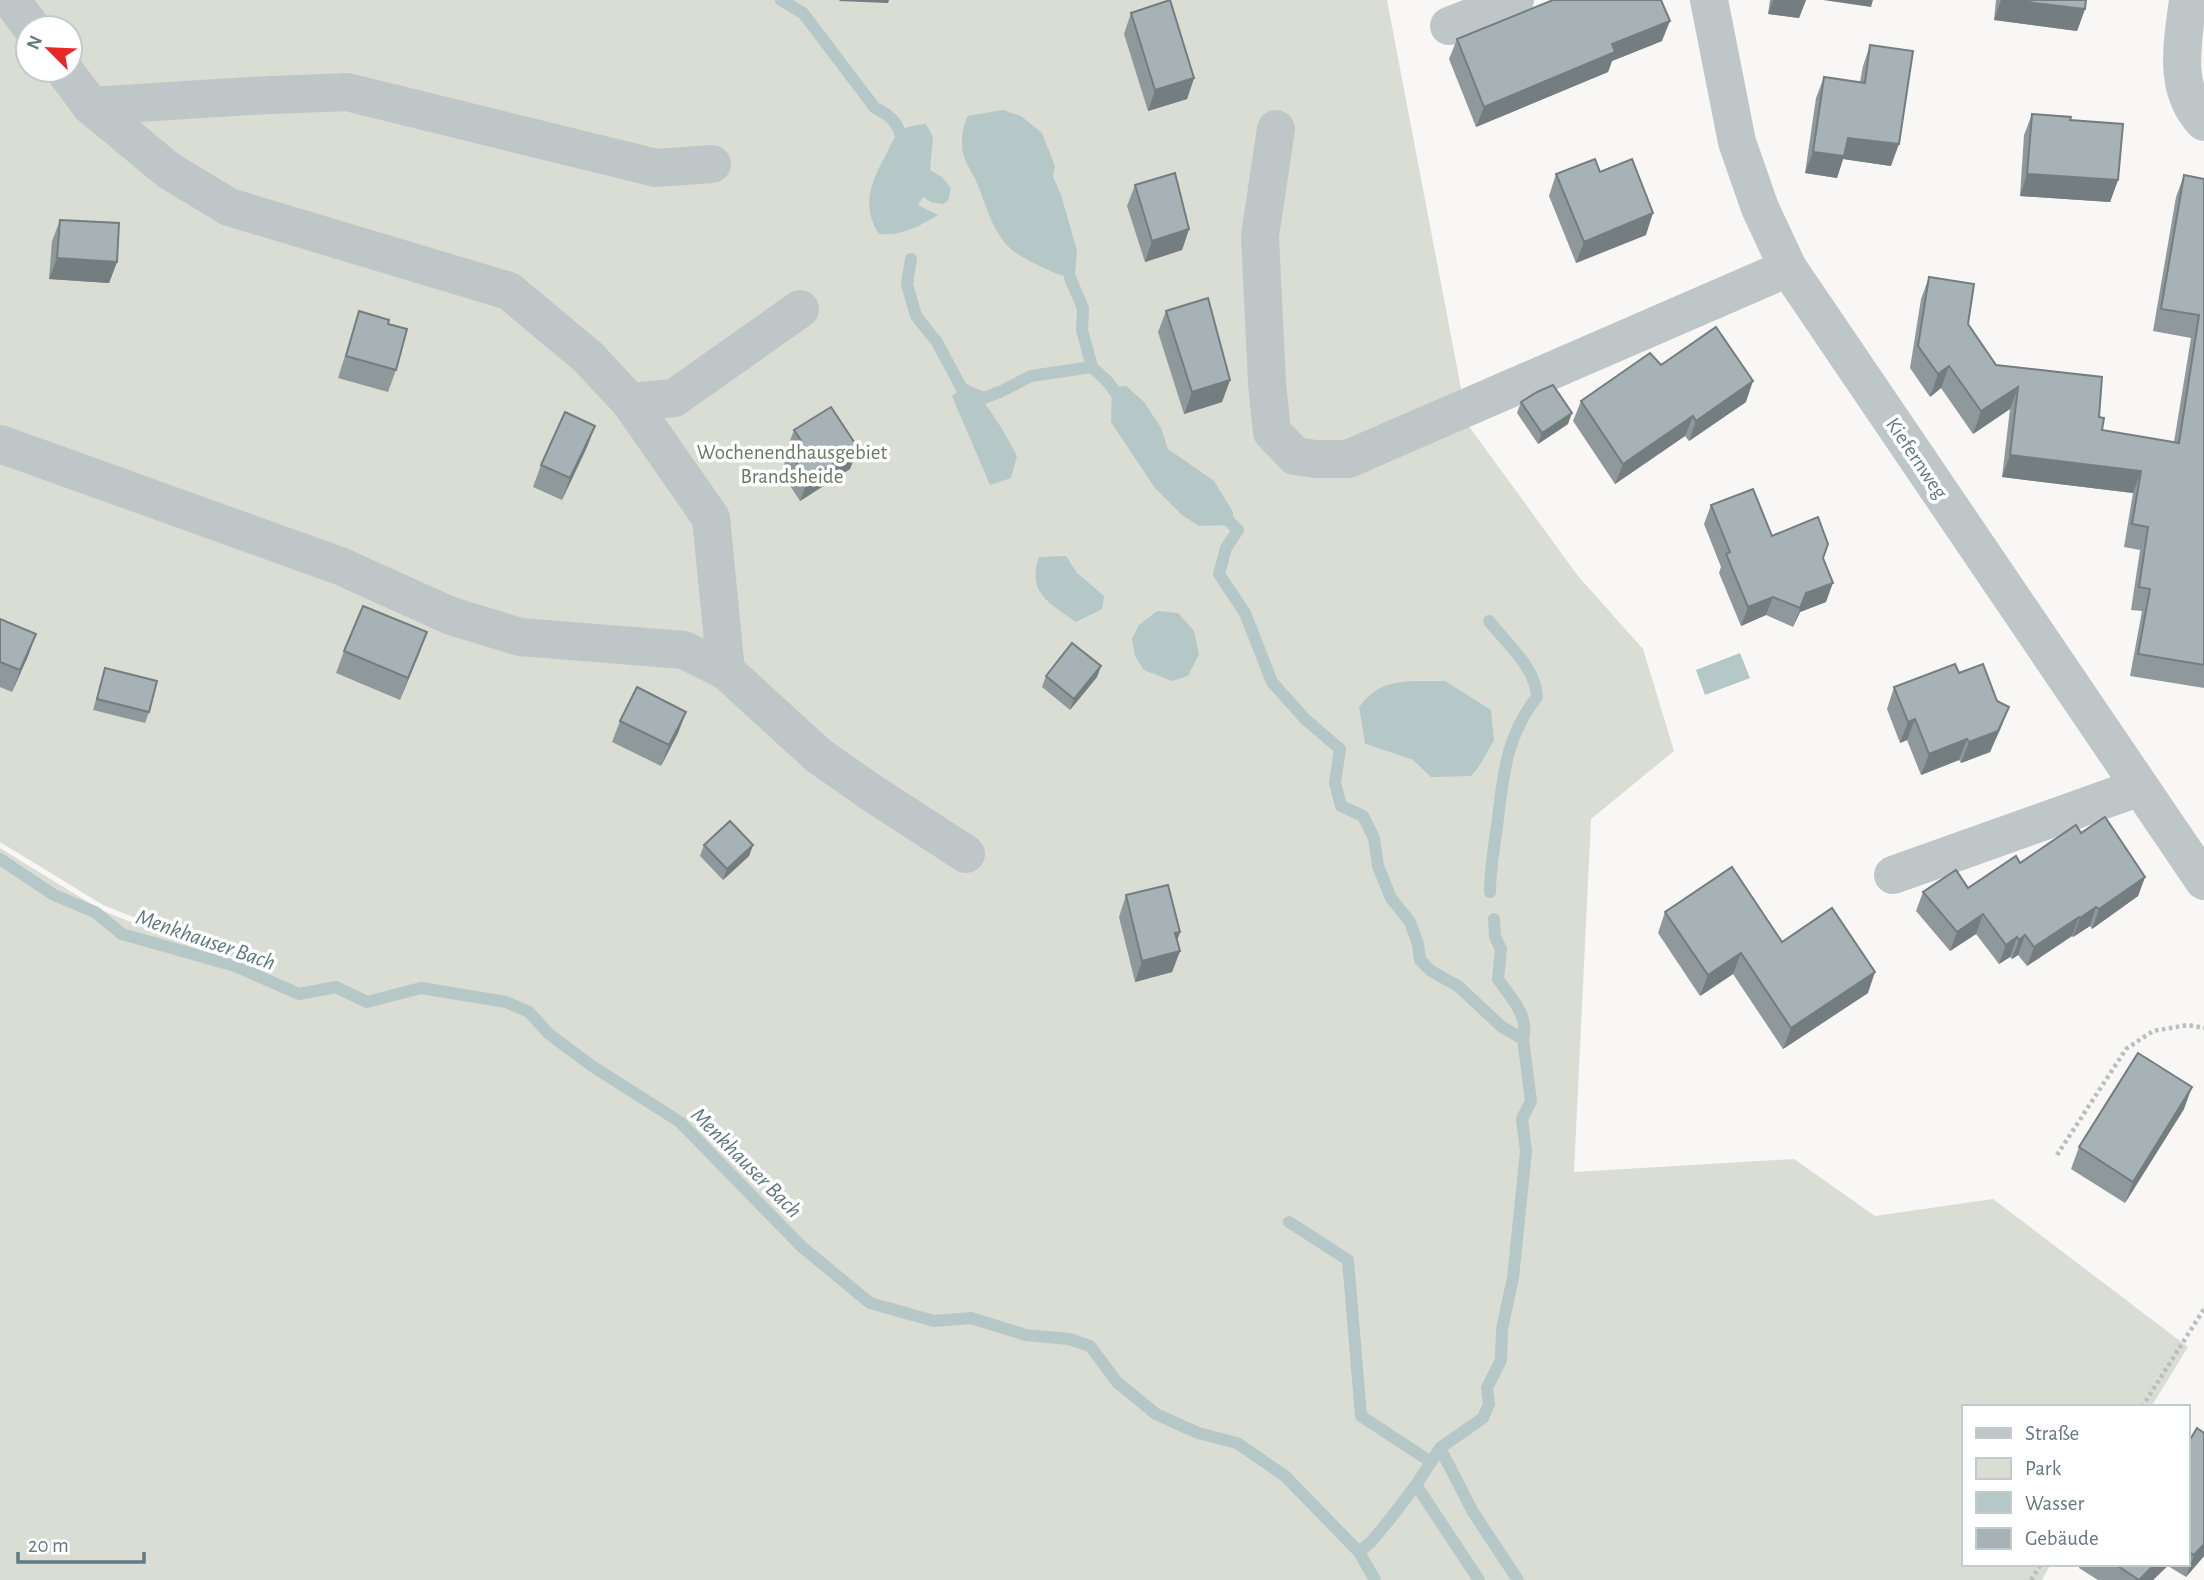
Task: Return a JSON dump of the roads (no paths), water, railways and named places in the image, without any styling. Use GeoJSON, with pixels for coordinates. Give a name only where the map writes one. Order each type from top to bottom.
{"type":"FeatureCollection","features":[{"type":"Feature","properties":{"kind":"street"},"geometry":{"type":"LineString","coordinates":[[1449,26],[1515,0]]}},
{"type":"Feature","properties":{"kind":"street","name":"Kiefernweg"},"geometry":{"type":"LineString","coordinates":[[1709,0],[1737,142],[1760,208],[1788,268],[2140,787],[2192,839],[2204,881]]}},
{"type":"Feature","properties":{"kind":"street"},"geometry":{"type":"LineString","coordinates":[[2188,0],[2181,60],[2183,87],[2196,114],[2204,122]]}},
{"type":"Feature","properties":{"kind":"street"},"geometry":{"type":"LineString","coordinates":[[74,84],[91,106],[168,170],[229,207],[509,290],[588,357],[630,402],[711,518],[726,671]]}},
{"type":"Feature","properties":{"kind":"street"},"geometry":{"type":"LineString","coordinates":[[91,106],[347,92],[656,167],[712,164]]}},
{"type":"Feature","properties":{"kind":"street"},"geometry":{"type":"LineString","coordinates":[[1276,129],[1260,236],[1267,383],[1272,432],[1295,456],[1316,460],[1348,459],[1788,268]]}},
{"type":"Feature","properties":{"kind":"street"},"geometry":{"type":"LineString","coordinates":[[630,402],[674,398],[800,309]]}},
{"type":"Feature","properties":{"kind":"street"},"geometry":{"type":"LineString","coordinates":[[0,444],[340,566],[451,616],[520,636],[684,650],[726,671],[819,756],[966,854]]}},
{"type":"Feature","properties":{"kind":"street"},"geometry":{"type":"LineString","coordinates":[[1893,876],[2140,787]]}},
{"type":"Feature","properties":{"kind":"water"},"geometry":{"type":"Polygon","coordinates":[[[1003,110],[1021,116],[1042,133],[1055,166],[1053,177],[1077,251],[1075,274],[1070,278],[1032,262],[1005,243],[995,227],[964,157],[962,134],[968,116],[1003,110]]]}},
{"type":"Feature","properties":{"kind":"water"},"geometry":{"type":"Polygon","coordinates":[[[926,124],[933,137],[930,170],[942,177],[951,188],[948,201],[943,204],[923,197],[918,205],[938,215],[910,230],[879,234],[873,223],[869,202],[877,172],[898,134],[909,127],[926,124]]]}},
{"type":"Feature","properties":{"kind":"water"},"geometry":{"type":"Polygon","coordinates":[[[968,384],[989,409],[1017,456],[1011,478],[990,485],[952,396],[968,384]]]}},
{"type":"Feature","properties":{"kind":"water"},"geometry":{"type":"Polygon","coordinates":[[[1126,386],[1144,402],[1161,428],[1168,449],[1214,481],[1233,512],[1233,525],[1199,526],[1182,515],[1155,488],[1111,422],[1112,387],[1126,386]]]}},
{"type":"Feature","properties":{"kind":"water"},"geometry":{"type":"Polygon","coordinates":[[[1066,556],[1077,573],[1104,596],[1102,609],[1076,622],[1043,596],[1036,580],[1039,557],[1066,556]]]}},
{"type":"Feature","properties":{"kind":"water"},"geometry":{"type":"Polygon","coordinates":[[[1157,611],[1178,613],[1194,631],[1199,654],[1188,676],[1172,681],[1144,670],[1135,656],[1132,639],[1139,625],[1157,611]]]}},
{"type":"Feature","properties":{"kind":"water"},"geometry":{"type":"Polygon","coordinates":[[[1740,653],[1750,678],[1705,695],[1696,670],[1740,653]]]}},
{"type":"Feature","properties":{"kind":"water"},"geometry":{"type":"Polygon","coordinates":[[[1445,681],[1491,710],[1494,741],[1471,776],[1431,777],[1413,760],[1365,744],[1359,708],[1376,690],[1397,683],[1445,681]]]}},
{"type":"Feature","properties":{"kind":"waterway"},"geometry":{"type":"LineString","coordinates":[[781,0],[803,13],[875,108],[895,122],[903,145]]}},
{"type":"Feature","properties":{"kind":"waterway"},"geometry":{"type":"LineString","coordinates":[[911,259],[907,284],[916,316],[937,342],[962,389],[983,398],[1031,376],[1092,367],[1108,382],[1121,400]]}},
{"type":"Feature","properties":{"kind":"waterway"},"geometry":{"type":"LineString","coordinates":[[1070,278],[1083,308],[1082,330],[1092,367]]}},
{"type":"Feature","properties":{"kind":"waterway"},"geometry":{"type":"LineString","coordinates":[[1222,514],[1238,530],[1226,548],[1219,574],[1245,613],[1272,682],[1305,719],[1340,749],[1335,783],[1341,806],[1363,816],[1374,838],[1378,866],[1391,898],[1410,922],[1418,944],[1420,960],[1431,971],[1458,986],[1502,1027],[1523,1039]]}},
{"type":"Feature","properties":{"kind":"waterway"},"geometry":{"type":"LineString","coordinates":[[1489,621],[1526,666],[1532,676],[1537,697],[1518,727],[1507,758],[1492,859],[1490,892]]}},
{"type":"Feature","properties":{"kind":"waterway","name":"Menkhauser Bach"},"geometry":{"type":"LineString","coordinates":[[0,859],[54,895],[95,912],[122,934],[235,966],[299,994],[336,987],[367,1002],[421,988],[506,1002],[529,1012],[549,1034],[592,1066],[680,1122],[802,1247],[870,1303],[934,1321],[971,1318],[1026,1335],[1069,1339],[1090,1346],[1117,1382],[1156,1414],[1198,1433],[1237,1443],[1285,1476],[1359,1552],[1375,1580]]}},
{"type":"Feature","properties":{"kind":"waterway"},"geometry":{"type":"LineString","coordinates":[[1359,1552],[1390,1519],[1440,1448],[1483,1418],[1489,1404],[1487,1388],[1501,1360],[1502,1329],[1513,1278],[1526,1151],[1522,1119],[1531,1101],[1523,1039],[1524,1022],[1518,1007],[1498,979],[1501,949],[1495,937],[1494,919]]}},
{"type":"Feature","properties":{"kind":"waterway"},"geometry":{"type":"LineString","coordinates":[[1289,1222],[1348,1260],[1361,1416],[1431,1462]]}},
{"type":"Feature","properties":{"kind":"waterway"},"geometry":{"type":"LineString","coordinates":[[1440,1448],[1473,1512],[1518,1580]]}},
{"type":"Feature","properties":{"kind":"waterway"},"geometry":{"type":"LineString","coordinates":[[1416,1485],[1479,1580]]}},
{"type":"Feature","properties":{"kind":"park label","name":"Wochenendhausgebiet Brandsheide"},"geometry":{"type":"Point","coordinates":[792,464]}}]}
